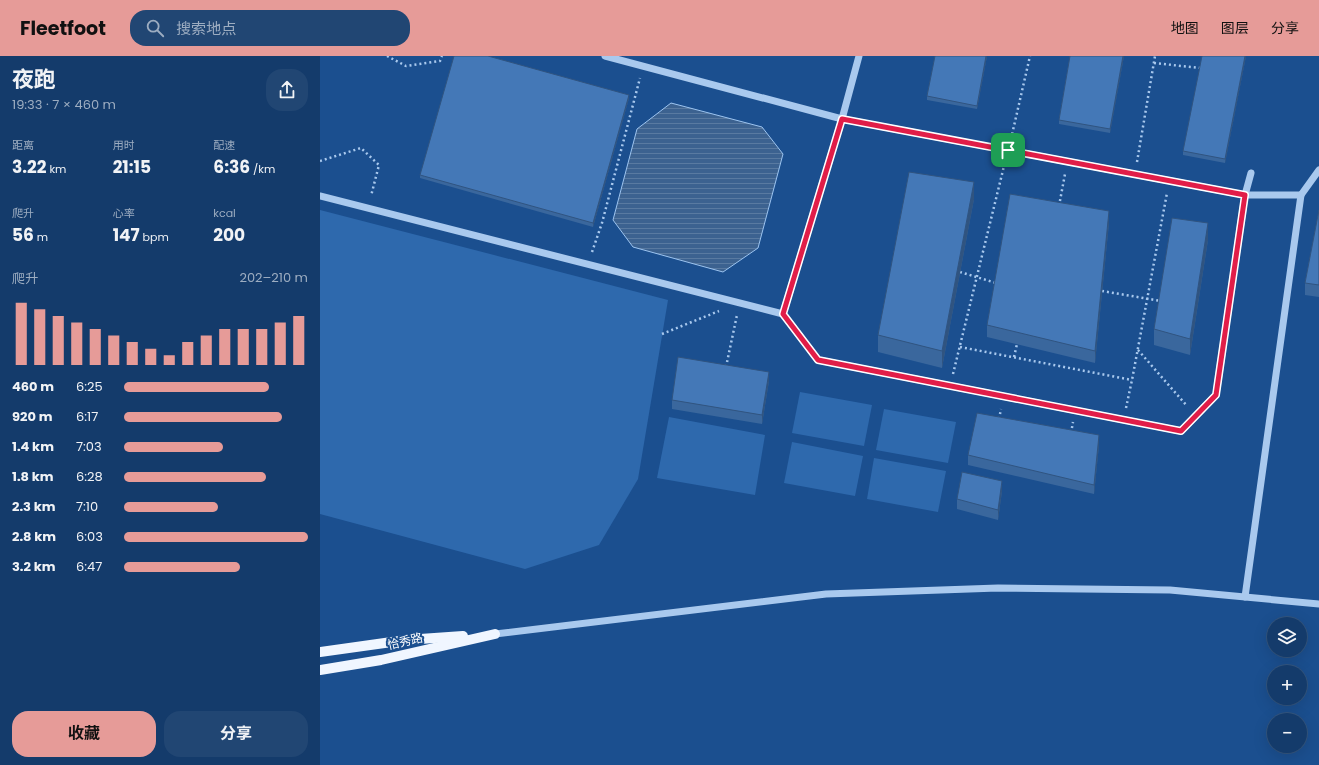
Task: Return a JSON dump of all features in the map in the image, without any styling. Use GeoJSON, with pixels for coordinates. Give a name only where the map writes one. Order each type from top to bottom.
{"type":"FeatureCollection","features":[{"type":"Feature","properties":{"kind":"main road"},"geometry":{"type":"LineString","coordinates":[[320,652],[406,640],[495,634]]}},
{"type":"Feature","properties":{"kind":"main road","name":"恰秀路"},"geometry":{"type":"LineString","coordinates":[[320,670],[381,660],[495,634]]}},
{"type":"Feature","properties":{"kind":"street"},"geometry":{"type":"LineString","coordinates":[[606,56],[842,119],[1245,195],[1301,195]]}},
{"type":"Feature","properties":{"kind":"street"},"geometry":{"type":"LineString","coordinates":[[783,314],[842,119],[859,56]]}},
{"type":"Feature","properties":{"kind":"street"},"geometry":{"type":"LineString","coordinates":[[1245,597],[1301,195],[1319,170]]}},
{"type":"Feature","properties":{"kind":"street"},"geometry":{"type":"LineString","coordinates":[[320,196],[783,314],[818,360],[1181,431],[1216,395],[1245,195],[1251,174]]}},
{"type":"Feature","properties":{"kind":"street"},"geometry":{"type":"LineString","coordinates":[[495,634],[826,594],[998,588],[1170,590],[1319,604]]}},
{"type":"Feature","properties":{"kind":"path"},"geometry":{"type":"LineString","coordinates":[[387,56],[406,66],[440,61],[442,56]]}},
{"type":"Feature","properties":{"kind":"path"},"geometry":{"type":"LineString","coordinates":[[951,386],[1030,56]]}},
{"type":"Feature","properties":{"kind":"path"},"geometry":{"type":"LineString","coordinates":[[1135,174],[1155,56]]}},
{"type":"Feature","properties":{"kind":"path"},"geometry":{"type":"LineString","coordinates":[[1154,63],[1200,68]]}},
{"type":"Feature","properties":{"kind":"path"},"geometry":{"type":"LineString","coordinates":[[588,264],[602,223],[643,66]]}},
{"type":"Feature","properties":{"kind":"path"},"geometry":{"type":"LineString","coordinates":[[320,161],[361,148],[379,165],[368,208]]}},
{"type":"Feature","properties":{"kind":"path"},"geometry":{"type":"LineString","coordinates":[[1058,207],[1068,162]]}},
{"type":"Feature","properties":{"kind":"path"},"geometry":{"type":"LineString","coordinates":[[1123,419],[1148,299],[1170,181]]}},
{"type":"Feature","properties":{"kind":"path"},"geometry":{"type":"LineString","coordinates":[[960,272],[996,283]]}},
{"type":"Feature","properties":{"kind":"path"},"geometry":{"type":"LineString","coordinates":[[1102,292],[1161,301]]}},
{"type":"Feature","properties":{"kind":"path"},"geometry":{"type":"LineString","coordinates":[[662,334],[740,303]]}},
{"type":"Feature","properties":{"kind":"path"},"geometry":{"type":"LineString","coordinates":[[724,374],[740,303]]}},
{"type":"Feature","properties":{"kind":"path"},"geometry":{"type":"LineString","coordinates":[[1014,357],[1017,344]]}},
{"type":"Feature","properties":{"kind":"path"},"geometry":{"type":"LineString","coordinates":[[960,347],[1132,380]]}},
{"type":"Feature","properties":{"kind":"path"},"geometry":{"type":"LineString","coordinates":[[1138,349],[1179,396]]}},
{"type":"Feature","properties":{"kind":"path"},"geometry":{"type":"LineString","coordinates":[[998,426],[1004,396]]}},
{"type":"Feature","properties":{"kind":"shaded area"},"geometry":{"type":"Polygon","coordinates":[[[671,103],[762,127],[783,154],[758,248],[723,272],[633,247],[613,220],[637,129],[671,103]]]}},
{"type":"Feature","properties":{"kind":"shaded area"},"geometry":{"type":"Polygon","coordinates":[[[320,210],[668,300],[638,479],[599,545],[525,569],[320,514],[320,210]]]}},
{"type":"Feature","properties":{"kind":"shaded area"},"geometry":{"type":"Polygon","coordinates":[[[800,392],[872,405],[864,446],[792,433],[800,392]]]}},
{"type":"Feature","properties":{"kind":"shaded area"},"geometry":{"type":"Polygon","coordinates":[[[884,409],[956,422],[948,463],[876,450],[884,409]]]}},
{"type":"Feature","properties":{"kind":"shaded area"},"geometry":{"type":"Polygon","coordinates":[[[669,417],[765,435],[755,495],[657,478],[669,417]]]}},
{"type":"Feature","properties":{"kind":"shaded area"},"geometry":{"type":"Polygon","coordinates":[[[792,442],[863,456],[855,496],[784,483],[792,442]]]}},
{"type":"Feature","properties":{"kind":"shaded area"},"geometry":{"type":"Polygon","coordinates":[[[874,458],[946,471],[938,512],[867,499],[874,458]]]}},
{"type":"Feature","properties":{"kind":"building"},"geometry":{"type":"Polygon","coordinates":[[[454,56],[488,56],[629,95],[593,223],[420,175],[454,56]]]}},
{"type":"Feature","properties":{"kind":"building"},"geometry":{"type":"Polygon","coordinates":[[[935,56],[986,56],[977,106],[927,96],[935,56]]]}},
{"type":"Feature","properties":{"kind":"building"},"geometry":{"type":"Polygon","coordinates":[[[1070,56],[1123,56],[1110,129],[1059,120],[1070,56]]]}},
{"type":"Feature","properties":{"kind":"building"},"geometry":{"type":"Polygon","coordinates":[[[1202,56],[1245,56],[1225,159],[1183,151],[1202,56]]]}},
{"type":"Feature","properties":{"kind":"building"},"geometry":{"type":"Polygon","coordinates":[[[909,172],[974,182],[942,351],[878,335],[909,172]]]}},
{"type":"Feature","properties":{"kind":"building"},"geometry":{"type":"Polygon","coordinates":[[[1010,194],[1109,211],[1095,351],[987,325],[1010,194]]]}},
{"type":"Feature","properties":{"kind":"building"},"geometry":{"type":"Polygon","coordinates":[[[1319,210],[1319,285],[1305,283],[1319,210]]]}},
{"type":"Feature","properties":{"kind":"building"},"geometry":{"type":"Polygon","coordinates":[[[1172,218],[1208,223],[1190,339],[1154,329],[1172,218]]]}},
{"type":"Feature","properties":{"kind":"building"},"geometry":{"type":"Polygon","coordinates":[[[678,357],[769,372],[762,415],[672,400],[678,357]]]}},
{"type":"Feature","properties":{"kind":"building"},"geometry":{"type":"Polygon","coordinates":[[[977,413],[1099,435],[1094,485],[968,455],[977,413]]]}},
{"type":"Feature","properties":{"kind":"building"},"geometry":{"type":"Polygon","coordinates":[[[962,472],[1002,481],[998,510],[957,499],[962,472]]]}},
{"type":"Feature","properties":{"kind":"route"},"geometry":{"type":"LineString","coordinates":[[842,119],[1008,150],[1245,195],[1216,395],[1181,431],[818,360],[783,314],[842,119]]}}]}
